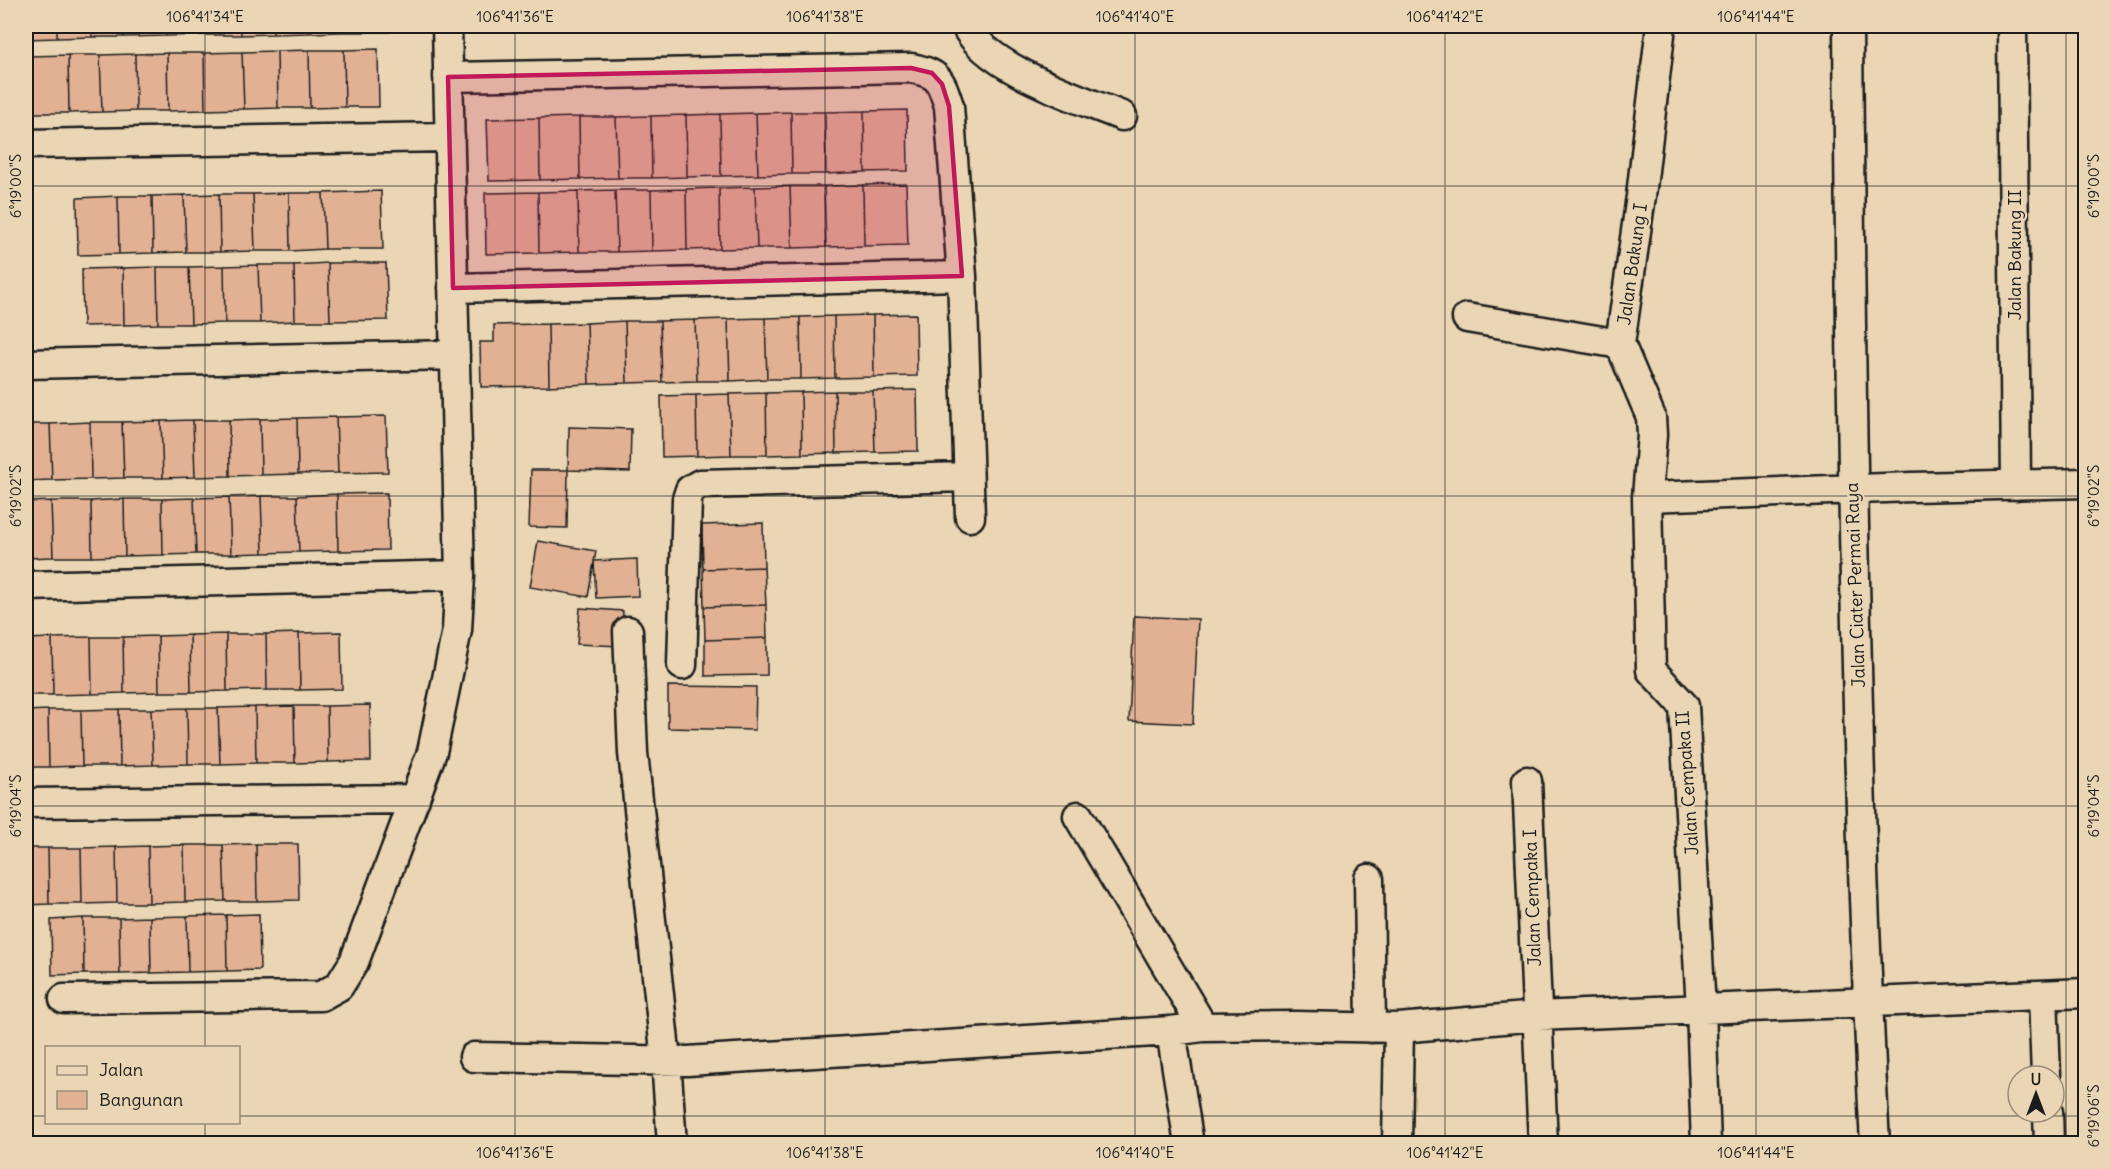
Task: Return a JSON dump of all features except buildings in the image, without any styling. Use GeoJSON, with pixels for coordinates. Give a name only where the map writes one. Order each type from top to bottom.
{"type":"FeatureCollection","features":[{"type":"Feature","properties":{"kind":"street"},"geometry":{"type":"LineString","coordinates":[[64,999],[321,996],[339,986],[354,962],[432,752],[457,630],[460,575],[447,26]]}},
{"type":"Feature","properties":{"kind":"street"},"geometry":{"type":"LineString","coordinates":[[966,26],[980,44],[1024,76],[1122,116]]}},
{"type":"Feature","properties":{"kind":"street","name":"Jalan Bakung I"},"geometry":{"type":"LineString","coordinates":[[1647,497],[1652,435],[1651,417],[1620,344],[1641,196],[1660,26]]}},
{"type":"Feature","properties":{"kind":"street","name":"Jalan Ciater Permai Raya"},"geometry":{"type":"LineString","coordinates":[[1848,26],[1852,489],[1867,1002],[1875,1143]]}},
{"type":"Feature","properties":{"kind":"street","name":"Jalan Bakung II"},"geometry":{"type":"LineString","coordinates":[[2012,26],[2016,485]]}},
{"type":"Feature","properties":{"kind":"street"},"geometry":{"type":"LineString","coordinates":[[448,77],[911,68],[932,73],[942,84],[949,106],[962,276],[970,517]]}},
{"type":"Feature","properties":{"kind":"street"},"geometry":{"type":"LineString","coordinates":[[26,144],[450,137]]}},
{"type":"Feature","properties":{"kind":"street"},"geometry":{"type":"LineString","coordinates":[[453,288],[962,276]]}},
{"type":"Feature","properties":{"kind":"street"},"geometry":{"type":"LineString","coordinates":[[1467,318],[1620,344]]}},
{"type":"Feature","properties":{"kind":"street"},"geometry":{"type":"LineString","coordinates":[[26,364],[455,355]]}},
{"type":"Feature","properties":{"kind":"street"},"geometry":{"type":"LineString","coordinates":[[682,664],[687,499],[690,490],[700,484],[968,477]]}},
{"type":"Feature","properties":{"kind":"street"},"geometry":{"type":"LineString","coordinates":[[1647,497],[2085,483]]}},
{"type":"Feature","properties":{"kind":"street","name":"Jalan Cempaka II"},"geometry":{"type":"LineString","coordinates":[[1647,497],[1651,670],[1684,706],[1706,1143]]}},
{"type":"Feature","properties":{"kind":"street"},"geometry":{"type":"LineString","coordinates":[[26,586],[460,575]]}},
{"type":"Feature","properties":{"kind":"street"},"geometry":{"type":"LineString","coordinates":[[628,631],[633,753],[666,1060],[672,1143]]}},
{"type":"Feature","properties":{"kind":"street","name":"Jalan Cempaka I"},"geometry":{"type":"LineString","coordinates":[[1527,781],[1544,1143]]}},
{"type":"Feature","properties":{"kind":"street"},"geometry":{"type":"LineString","coordinates":[[26,803],[415,799]]}},
{"type":"Feature","properties":{"kind":"street"},"geometry":{"type":"LineString","coordinates":[[1078,816],[1203,1027]]}},
{"type":"Feature","properties":{"kind":"street"},"geometry":{"type":"LineString","coordinates":[[1370,879],[1371,1028]]}},
{"type":"Feature","properties":{"kind":"street"},"geometry":{"type":"LineString","coordinates":[[474,1057],[687,1061],[1171,1031],[1203,1027],[1398,1028],[1537,1016],[2085,993]]}},
{"type":"Feature","properties":{"kind":"street"},"geometry":{"type":"LineString","coordinates":[[2043,995],[2046,1064]]}},
{"type":"Feature","properties":{"kind":"street"},"geometry":{"type":"LineString","coordinates":[[1397,1143],[1398,1028]]}},
{"type":"Feature","properties":{"kind":"street"},"geometry":{"type":"LineString","coordinates":[[1171,1031],[1189,1143]]}},
{"type":"Feature","properties":{"kind":"street"},"geometry":{"type":"LineString","coordinates":[[2048,1124],[2049,1143]]}},
{"type":"Feature","properties":{"kind":"highlighted area"},"geometry":{"type":"Polygon","coordinates":[[[911,68],[932,73],[942,84],[949,106],[962,276],[453,288],[448,77],[911,68]]]}}]}
